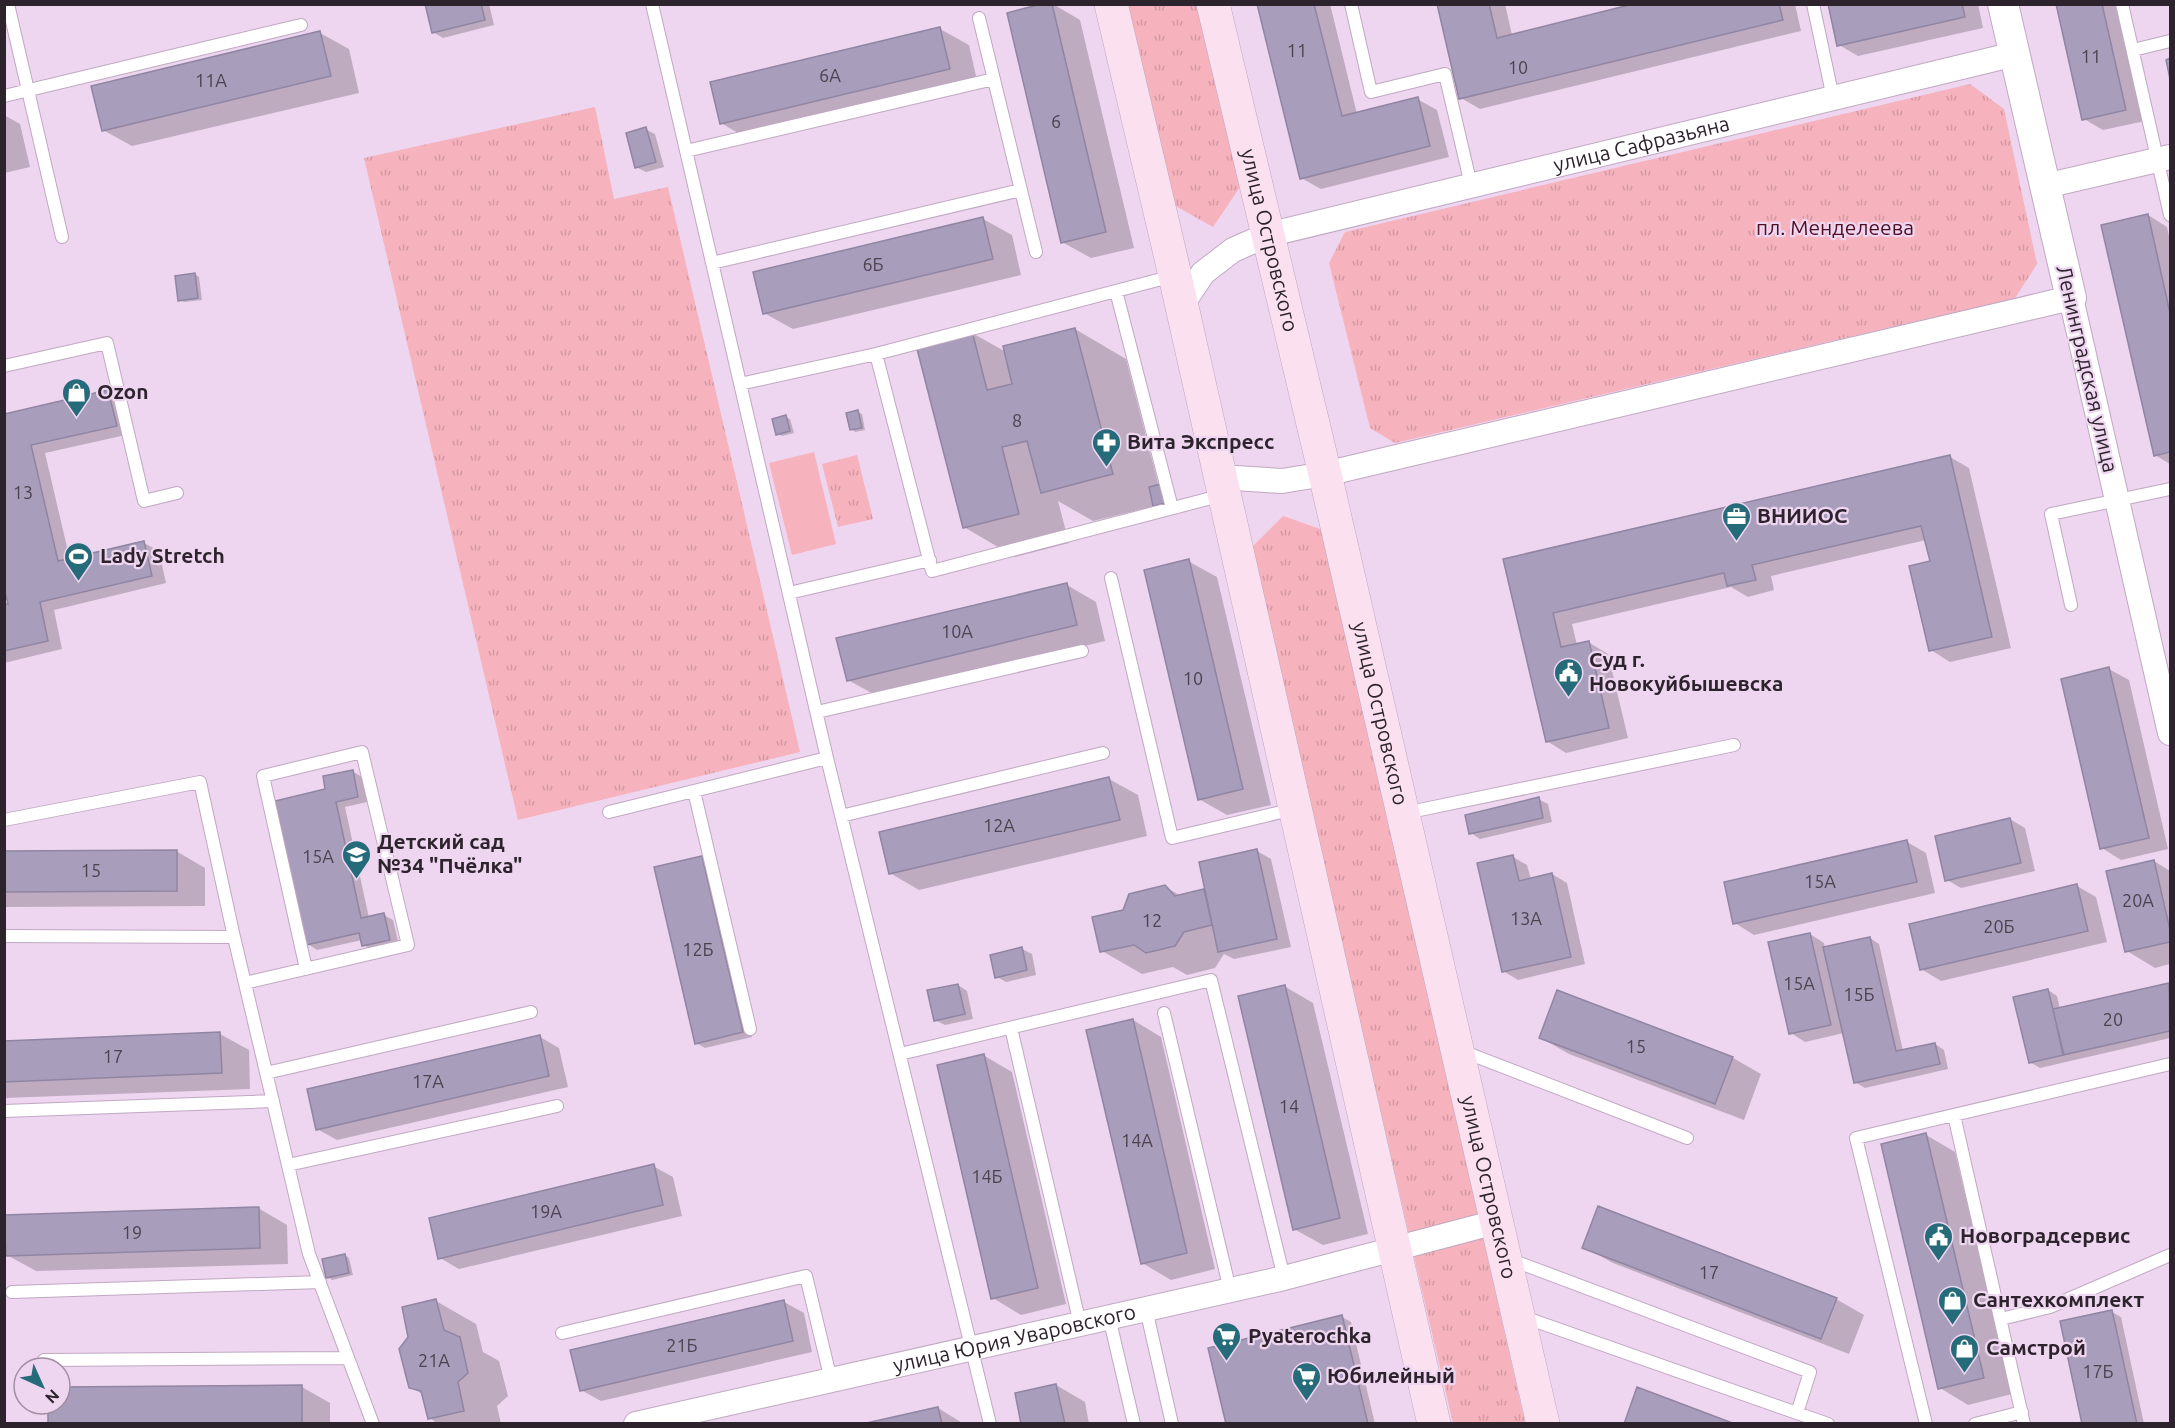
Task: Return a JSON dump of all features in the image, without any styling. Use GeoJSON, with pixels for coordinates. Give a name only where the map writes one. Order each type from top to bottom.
{"type":"FeatureCollection","features":[{"type":"Feature","properties":{"kind":"main road"},"geometry":{"type":"LineString","coordinates":[[1111,4],[1434,1424]]}},
{"type":"Feature","properties":{"kind":"main road","name":"улица Островского"},"geometry":{"type":"LineString","coordinates":[[1213,4],[1325,474],[1401,814],[1543,1424]]}},
{"type":"Feature","properties":{"kind":"street","name":"Ленинградская улица"},"geometry":{"type":"LineString","coordinates":[[2003,4],[2170,734]]}},
{"type":"Feature","properties":{"kind":"street","name":"улица Сафразьяна"},"geometry":{"type":"LineString","coordinates":[[1178,291],[1233,250],[1267,235],[2015,54]]}},
{"type":"Feature","properties":{"kind":"street"},"geometry":{"type":"LineString","coordinates":[[2045,186],[2164,158]]}},
{"type":"Feature","properties":{"kind":"street"},"geometry":{"type":"LineString","coordinates":[[1222,486],[1282,481],[1325,474],[2071,297]]}},
{"type":"Feature","properties":{"kind":"street","name":"улица Юрия Уваровского"},"geometry":{"type":"LineString","coordinates":[[636,1424],[668,1420],[831,1380],[1284,1278],[1496,1222]]}},
{"type":"Feature","properties":{"kind":"lane"},"geometry":{"type":"LineString","coordinates":[[8,4],[62,237]]}},
{"type":"Feature","properties":{"kind":"lane"},"geometry":{"type":"LineString","coordinates":[[652,4],[827,758],[990,1424]]}},
{"type":"Feature","properties":{"kind":"lane"},"geometry":{"type":"LineString","coordinates":[[1350,4],[1371,92],[1445,74],[1471,185]]}},
{"type":"Feature","properties":{"kind":"lane"},"geometry":{"type":"LineString","coordinates":[[1813,4],[1833,98]]}},
{"type":"Feature","properties":{"kind":"lane"},"geometry":{"type":"LineString","coordinates":[[2122,4],[2164,158],[2170,215]]}},
{"type":"Feature","properties":{"kind":"lane"},"geometry":{"type":"LineString","coordinates":[[979,18],[1036,252]]}},
{"type":"Feature","properties":{"kind":"lane"},"geometry":{"type":"LineString","coordinates":[[4,96],[302,25]]}},
{"type":"Feature","properties":{"kind":"lane"},"geometry":{"type":"LineString","coordinates":[[2133,50],[2170,41]]}},
{"type":"Feature","properties":{"kind":"lane"},"geometry":{"type":"LineString","coordinates":[[686,151],[994,79]]}},
{"type":"Feature","properties":{"kind":"lane"},"geometry":{"type":"LineString","coordinates":[[712,263],[1020,190]]}},
{"type":"Feature","properties":{"kind":"lane"},"geometry":{"type":"LineString","coordinates":[[740,384],[876,354],[1116,291],[1178,291]]}},
{"type":"Feature","properties":{"kind":"lane"},"geometry":{"type":"LineString","coordinates":[[1116,291],[1172,508]]}},
{"type":"Feature","properties":{"kind":"lane"},"geometry":{"type":"LineString","coordinates":[[4,366],[107,343],[144,501],[177,493]]}},
{"type":"Feature","properties":{"kind":"lane"},"geometry":{"type":"LineString","coordinates":[[876,354],[932,571],[1172,508],[1222,486]]}},
{"type":"Feature","properties":{"kind":"lane"},"geometry":{"type":"LineString","coordinates":[[2071,605],[2051,514],[2170,489]]}},
{"type":"Feature","properties":{"kind":"lane"},"geometry":{"type":"LineString","coordinates":[[789,593],[930,560]]}},
{"type":"Feature","properties":{"kind":"lane"},"geometry":{"type":"LineString","coordinates":[[1112,578],[1172,838],[1295,809]]}},
{"type":"Feature","properties":{"kind":"lane"},"geometry":{"type":"LineString","coordinates":[[817,712],[1082,651]]}},
{"type":"Feature","properties":{"kind":"lane"},"geometry":{"type":"LineString","coordinates":[[1401,814],[1734,746]]}},
{"type":"Feature","properties":{"kind":"lane"},"geometry":{"type":"LineString","coordinates":[[245,983],[306,969],[408,945],[362,752],[263,776],[306,969]]}},
{"type":"Feature","properties":{"kind":"lane"},"geometry":{"type":"LineString","coordinates":[[842,816],[1103,753]]}},
{"type":"Feature","properties":{"kind":"lane"},"geometry":{"type":"LineString","coordinates":[[609,812],[827,758]]}},
{"type":"Feature","properties":{"kind":"lane"},"geometry":{"type":"LineString","coordinates":[[4,820],[200,782],[234,938],[309,1254],[373,1424]]}},
{"type":"Feature","properties":{"kind":"lane"},"geometry":{"type":"LineString","coordinates":[[694,791],[750,1029]]}},
{"type":"Feature","properties":{"kind":"lane"},"geometry":{"type":"LineString","coordinates":[[4,936],[234,938]]}},
{"type":"Feature","properties":{"kind":"lane"},"geometry":{"type":"LineString","coordinates":[[900,1054],[1211,980],[1284,1278]]}},
{"type":"Feature","properties":{"kind":"lane"},"geometry":{"type":"LineString","coordinates":[[266,1073],[531,1011]]}},
{"type":"Feature","properties":{"kind":"lane"},"geometry":{"type":"LineString","coordinates":[[1164,1013],[1230,1290]]}},
{"type":"Feature","properties":{"kind":"lane"},"geometry":{"type":"LineString","coordinates":[[1011,1028],[1080,1324]]}},
{"type":"Feature","properties":{"kind":"lane"},"geometry":{"type":"LineString","coordinates":[[1455,1048],[1687,1138]]}},
{"type":"Feature","properties":{"kind":"lane"},"geometry":{"type":"LineString","coordinates":[[1926,1424],[1856,1138],[2170,1064]]}},
{"type":"Feature","properties":{"kind":"lane"},"geometry":{"type":"LineString","coordinates":[[4,1111],[273,1101]]}},
{"type":"Feature","properties":{"kind":"lane"},"geometry":{"type":"LineString","coordinates":[[288,1165],[557,1106]]}},
{"type":"Feature","properties":{"kind":"lane"},"geometry":{"type":"LineString","coordinates":[[1954,1115],[2023,1418],[1975,1424]]}},
{"type":"Feature","properties":{"kind":"lane"},"geometry":{"type":"LineString","coordinates":[[2001,1319],[2050,1306],[2170,1256]]}},
{"type":"Feature","properties":{"kind":"lane"},"geometry":{"type":"LineString","coordinates":[[1505,1257],[1810,1372],[1797,1413]]}},
{"type":"Feature","properties":{"kind":"lane"},"geometry":{"type":"LineString","coordinates":[[562,1333],[806,1276],[831,1380]]}},
{"type":"Feature","properties":{"kind":"lane"},"geometry":{"type":"LineString","coordinates":[[12,1292],[320,1281]]}},
{"type":"Feature","properties":{"kind":"lane"},"geometry":{"type":"LineString","coordinates":[[1146,1309],[1172,1424]]}},
{"type":"Feature","properties":{"kind":"lane"},"geometry":{"type":"LineString","coordinates":[[1517,1314],[1828,1424]]}},
{"type":"Feature","properties":{"kind":"lane"},"geometry":{"type":"LineString","coordinates":[[1109,1317],[1134,1424]]}},
{"type":"Feature","properties":{"kind":"lane"},"geometry":{"type":"LineString","coordinates":[[72,1360],[348,1358]]}},
{"type":"Feature","properties":{"kind":"green space"},"geometry":{"type":"Polygon","coordinates":[[[1126,5],[1197,5],[1240,187],[1213,227],[1172,204],[1126,5]]]}},
{"type":"Feature","properties":{"kind":"green space","name":"пл. Менделеева"},"geometry":{"type":"Polygon","coordinates":[[[1970,84],[2004,109],[2037,264],[2015,298],[1395,443],[1370,428],[1329,263],[1345,232],[1970,84]]]}},
{"type":"Feature","properties":{"kind":"green space"},"geometry":{"type":"Polygon","coordinates":[[[595,107],[614,199],[668,187],[800,752],[518,820],[364,158],[595,107]]]}},
{"type":"Feature","properties":{"kind":"green space"},"geometry":{"type":"Polygon","coordinates":[[[814,452],[836,544],[792,555],[769,463],[814,452]]]}},
{"type":"Feature","properties":{"kind":"green space"},"geometry":{"type":"Polygon","coordinates":[[[857,455],[873,519],[838,527],[822,464],[857,455]]]}},
{"type":"Feature","properties":{"kind":"green space"},"geometry":{"type":"Polygon","coordinates":[[[1283,516],[1323,530],[1480,1223],[1411,1243],[1251,548],[1283,516]]]}},
{"type":"Feature","properties":{"kind":"green space"},"geometry":{"type":"Polygon","coordinates":[[[1482,1232],[1525,1423],[1453,1423],[1413,1252],[1482,1232]]]}},
{"type":"Feature","properties":{"kind":"building"},"geometry":{"type":"Polygon","coordinates":[[[425,4],[481,4],[485,20],[432,33],[425,4]]]}},
{"type":"Feature","properties":{"kind":"building"},"geometry":{"type":"Polygon","coordinates":[[[1041,4],[1052,4],[1106,232],[1061,243],[1007,13],[1041,4]]]}},
{"type":"Feature","properties":{"kind":"building"},"geometry":{"type":"Polygon","coordinates":[[[1257,4],[1314,4],[1342,116],[1418,97],[1430,146],[1300,179],[1257,4]]]}},
{"type":"Feature","properties":{"kind":"building"},"geometry":{"type":"Polygon","coordinates":[[[1437,4],[1489,4],[1497,38],[1633,4],[1779,4],[1783,20],[1459,99],[1437,4]]]}},
{"type":"Feature","properties":{"kind":"building"},"geometry":{"type":"Polygon","coordinates":[[[1828,4],[1962,4],[1965,17],[1837,46],[1828,4]]]}},
{"type":"Feature","properties":{"kind":"building"},"geometry":{"type":"Polygon","coordinates":[[[2056,4],[2102,4],[2126,110],[2082,120],[2056,4]]]}},
{"type":"Feature","properties":{"kind":"building"},"geometry":{"type":"Polygon","coordinates":[[[940,27],[950,69],[720,124],[710,82],[940,27]]]}},
{"type":"Feature","properties":{"kind":"building"},"geometry":{"type":"Polygon","coordinates":[[[320,31],[331,76],[102,131],[91,86],[320,31]]]}},
{"type":"Feature","properties":{"kind":"building"},"geometry":{"type":"Polygon","coordinates":[[[2170,58],[2170,79],[2166,60],[2170,58]]]}},
{"type":"Feature","properties":{"kind":"building"},"geometry":{"type":"Polygon","coordinates":[[[646,127],[656,162],[635,168],[626,133],[646,127]]]}},
{"type":"Feature","properties":{"kind":"building"},"geometry":{"type":"Polygon","coordinates":[[[2148,214],[2170,313],[2170,452],[2154,456],[2101,225],[2148,214]]]}},
{"type":"Feature","properties":{"kind":"building"},"geometry":{"type":"Polygon","coordinates":[[[983,217],[993,259],[763,314],[753,272],[983,217]]]}},
{"type":"Feature","properties":{"kind":"building"},"geometry":{"type":"Polygon","coordinates":[[[195,273],[198,298],[178,301],[175,276],[195,273]]]}},
{"type":"Feature","properties":{"kind":"building"},"geometry":{"type":"Polygon","coordinates":[[[1075,328],[1113,474],[1041,493],[1027,441],[1002,447],[1019,514],[963,528],[916,345],[972,331],[987,390],[1012,384],[1003,346],[1075,328]]]}},
{"type":"Feature","properties":{"kind":"building"},"geometry":{"type":"Polygon","coordinates":[[[108,390],[117,426],[31,445],[58,561],[144,541],[152,576],[40,602],[48,641],[4,651],[4,604],[8,604],[4,588],[4,414],[108,390]]]}},
{"type":"Feature","properties":{"kind":"building"},"geometry":{"type":"Polygon","coordinates":[[[858,410],[862,428],[850,430],[846,413],[858,410]]]}},
{"type":"Feature","properties":{"kind":"building"},"geometry":{"type":"Polygon","coordinates":[[[786,415],[790,431],[776,435],[772,419],[786,415]]]}},
{"type":"Feature","properties":{"kind":"building"},"geometry":{"type":"Polygon","coordinates":[[[1950,455],[1992,637],[1929,651],[1909,566],[1930,561],[1921,526],[1752,565],[1756,580],[1727,586],[1724,573],[1553,613],[1561,647],[1589,641],[1609,728],[1546,742],[1503,559],[1950,455]]]}},
{"type":"Feature","properties":{"kind":"building"},"geometry":{"type":"Polygon","coordinates":[[[1161,484],[1165,503],[1153,506],[1149,487],[1161,484]]]}},
{"type":"Feature","properties":{"kind":"building"},"geometry":{"type":"Polygon","coordinates":[[[1189,559],[1243,789],[1198,800],[1144,570],[1189,559]]]}},
{"type":"Feature","properties":{"kind":"building"},"geometry":{"type":"Polygon","coordinates":[[[1067,583],[1077,625],[847,681],[836,638],[1067,583]]]}},
{"type":"Feature","properties":{"kind":"building"},"geometry":{"type":"Polygon","coordinates":[[[2109,667],[2149,838],[2100,849],[2061,679],[2109,667]]]}},
{"type":"Feature","properties":{"kind":"building"},"geometry":{"type":"Polygon","coordinates":[[[353,770],[358,797],[336,802],[361,918],[384,913],[390,940],[362,946],[359,933],[306,945],[275,801],[325,789],[323,776],[353,770]]]}},
{"type":"Feature","properties":{"kind":"building"},"geometry":{"type":"Polygon","coordinates":[[[1109,777],[1120,820],[889,874],[879,832],[1109,777]]]}},
{"type":"Feature","properties":{"kind":"building"},"geometry":{"type":"Polygon","coordinates":[[[1539,797],[1543,818],[1469,834],[1465,815],[1539,797]]]}},
{"type":"Feature","properties":{"kind":"building"},"geometry":{"type":"Polygon","coordinates":[[[2010,818],[2021,863],[1945,881],[1935,836],[2010,818]]]}},
{"type":"Feature","properties":{"kind":"building"},"geometry":{"type":"Polygon","coordinates":[[[1907,840],[1917,882],[1733,924],[1724,882],[1907,840]]]}},
{"type":"Feature","properties":{"kind":"building"},"geometry":{"type":"Polygon","coordinates":[[[1257,849],[1277,939],[1218,952],[1199,862],[1257,849]]]}},
{"type":"Feature","properties":{"kind":"building"},"geometry":{"type":"Polygon","coordinates":[[[177,850],[177,891],[4,892],[4,851],[177,850]]]}},
{"type":"Feature","properties":{"kind":"building"},"geometry":{"type":"Polygon","coordinates":[[[1513,855],[1519,881],[1552,873],[1571,957],[1502,972],[1477,863],[1513,855]]]}},
{"type":"Feature","properties":{"kind":"building"},"geometry":{"type":"Polygon","coordinates":[[[702,856],[743,1032],[695,1044],[654,867],[702,856]]]}},
{"type":"Feature","properties":{"kind":"building"},"geometry":{"type":"Polygon","coordinates":[[[2154,860],[2170,930],[2170,942],[2125,952],[2106,871],[2154,860]]]}},
{"type":"Feature","properties":{"kind":"building"},"geometry":{"type":"Polygon","coordinates":[[[2077,884],[2088,931],[1920,970],[1909,924],[2077,884]]]}},
{"type":"Feature","properties":{"kind":"building"},"geometry":{"type":"Polygon","coordinates":[[[1165,885],[1175,896],[1204,889],[1212,925],[1184,932],[1175,946],[1146,953],[1134,945],[1100,952],[1092,917],[1123,910],[1129,894],[1165,885]]]}},
{"type":"Feature","properties":{"kind":"building"},"geometry":{"type":"Polygon","coordinates":[[[1810,933],[1831,1025],[1789,1034],[1768,942],[1810,933]]]}},
{"type":"Feature","properties":{"kind":"building"},"geometry":{"type":"Polygon","coordinates":[[[1870,937],[1896,1051],[1935,1043],[1940,1064],[1854,1083],[1823,947],[1870,937]]]}},
{"type":"Feature","properties":{"kind":"building"},"geometry":{"type":"Polygon","coordinates":[[[1022,947],[1027,970],[995,978],[990,955],[1022,947]]]}},
{"type":"Feature","properties":{"kind":"building"},"geometry":{"type":"Polygon","coordinates":[[[2169,983],[2170,1031],[2063,1055],[2053,1009],[2169,983]]]}},
{"type":"Feature","properties":{"kind":"building"},"geometry":{"type":"Polygon","coordinates":[[[958,984],[965,1014],[934,1021],[927,990],[958,984]]]}},
{"type":"Feature","properties":{"kind":"building"},"geometry":{"type":"Polygon","coordinates":[[[1285,985],[1340,1218],[1293,1230],[1238,996],[1285,985]]]}},
{"type":"Feature","properties":{"kind":"building"},"geometry":{"type":"Polygon","coordinates":[[[2048,989],[2064,1055],[2029,1063],[2013,997],[2048,989]]]}},
{"type":"Feature","properties":{"kind":"building"},"geometry":{"type":"Polygon","coordinates":[[[1557,990],[1733,1057],[1715,1104],[1539,1038],[1557,990]]]}},
{"type":"Feature","properties":{"kind":"building"},"geometry":{"type":"Polygon","coordinates":[[[1133,1019],[1187,1253],[1141,1264],[1086,1030],[1133,1019]]]}},
{"type":"Feature","properties":{"kind":"building"},"geometry":{"type":"Polygon","coordinates":[[[220,1032],[222,1073],[4,1082],[4,1041],[220,1032]]]}},
{"type":"Feature","properties":{"kind":"building"},"geometry":{"type":"Polygon","coordinates":[[[540,1035],[549,1076],[316,1130],[307,1089],[540,1035]]]}},
{"type":"Feature","properties":{"kind":"building"},"geometry":{"type":"Polygon","coordinates":[[[984,1054],[1038,1288],[991,1299],[937,1065],[984,1054]]]}},
{"type":"Feature","properties":{"kind":"building"},"geometry":{"type":"Polygon","coordinates":[[[1926,1133],[1984,1378],[1938,1389],[1881,1144],[1926,1133]]]}},
{"type":"Feature","properties":{"kind":"building"},"geometry":{"type":"Polygon","coordinates":[[[654,1164],[663,1205],[438,1259],[429,1218],[654,1164]]]}},
{"type":"Feature","properties":{"kind":"building"},"geometry":{"type":"Polygon","coordinates":[[[1598,1206],[1837,1298],[1821,1339],[1582,1248],[1598,1206]]]}},
{"type":"Feature","properties":{"kind":"building"},"geometry":{"type":"Polygon","coordinates":[[[259,1207],[260,1248],[6,1256],[4,1215],[259,1207]]]}},
{"type":"Feature","properties":{"kind":"building"},"geometry":{"type":"Polygon","coordinates":[[[345,1254],[349,1273],[326,1278],[322,1259],[345,1254]]]}},
{"type":"Feature","properties":{"kind":"building"},"geometry":{"type":"Polygon","coordinates":[[[436,1299],[444,1330],[460,1337],[468,1373],[458,1382],[464,1411],[428,1419],[421,1391],[409,1388],[399,1349],[408,1337],[402,1307],[436,1299]]]}},
{"type":"Feature","properties":{"kind":"building"},"geometry":{"type":"Polygon","coordinates":[[[784,1300],[793,1341],[580,1391],[570,1350],[784,1300]]]}},
{"type":"Feature","properties":{"kind":"building"},"geometry":{"type":"Polygon","coordinates":[[[2112,1310],[2137,1424],[2082,1424],[2060,1321],[2112,1310]]]}},
{"type":"Feature","properties":{"kind":"building"},"geometry":{"type":"Polygon","coordinates":[[[1342,1315],[1368,1424],[1226,1424],[1208,1348],[1342,1315]]]}},
{"type":"Feature","properties":{"kind":"building"},"geometry":{"type":"Polygon","coordinates":[[[1056,1384],[1065,1424],[1021,1424],[1015,1393],[1056,1384]]]}},
{"type":"Feature","properties":{"kind":"building"},"geometry":{"type":"Polygon","coordinates":[[[302,1385],[302,1424],[48,1424],[48,1416],[72,1416],[72,1387],[302,1385]]]}},
{"type":"Feature","properties":{"kind":"building"},"geometry":{"type":"Polygon","coordinates":[[[1637,1387],[1735,1424],[1624,1424],[1637,1387]]]}},
{"type":"Feature","properties":{"kind":"building"},"geometry":{"type":"Polygon","coordinates":[[[938,1407],[942,1424],[862,1424],[938,1407]]]}},
{"type":"Feature","properties":{"kind":"place","name":"Ozon"},"geometry":{"type":"Point","coordinates":[76,418]}},
{"type":"Feature","properties":{"kind":"place","name":"Вита Экспресс"},"geometry":{"type":"Point","coordinates":[1106,468]}},
{"type":"Feature","properties":{"kind":"place","name":"ВНИИОС"},"geometry":{"type":"Point","coordinates":[1736,542]}},
{"type":"Feature","properties":{"kind":"place","name":"Lady Stretch"},"geometry":{"type":"Point","coordinates":[79,582]}},
{"type":"Feature","properties":{"kind":"place","name":"Суд г. Новокуйбышевска"},"geometry":{"type":"Point","coordinates":[1568,698]}},
{"type":"Feature","properties":{"kind":"place","name":"Детский сад №34 \"Пчёлка\""},"geometry":{"type":"Point","coordinates":[356,880]}},
{"type":"Feature","properties":{"kind":"place","name":"Новоградсервис"},"geometry":{"type":"Point","coordinates":[1939,1262]}},
{"type":"Feature","properties":{"kind":"place","name":"Сантехкомплект"},"geometry":{"type":"Point","coordinates":[1952,1326]}},
{"type":"Feature","properties":{"kind":"place","name":"Pyaterochka"},"geometry":{"type":"Point","coordinates":[1227,1362]}},
{"type":"Feature","properties":{"kind":"place","name":"Самстрой"},"geometry":{"type":"Point","coordinates":[1965,1374]}},
{"type":"Feature","properties":{"kind":"place","name":"Юбилейный"},"geometry":{"type":"Point","coordinates":[1306,1402]}}]}
